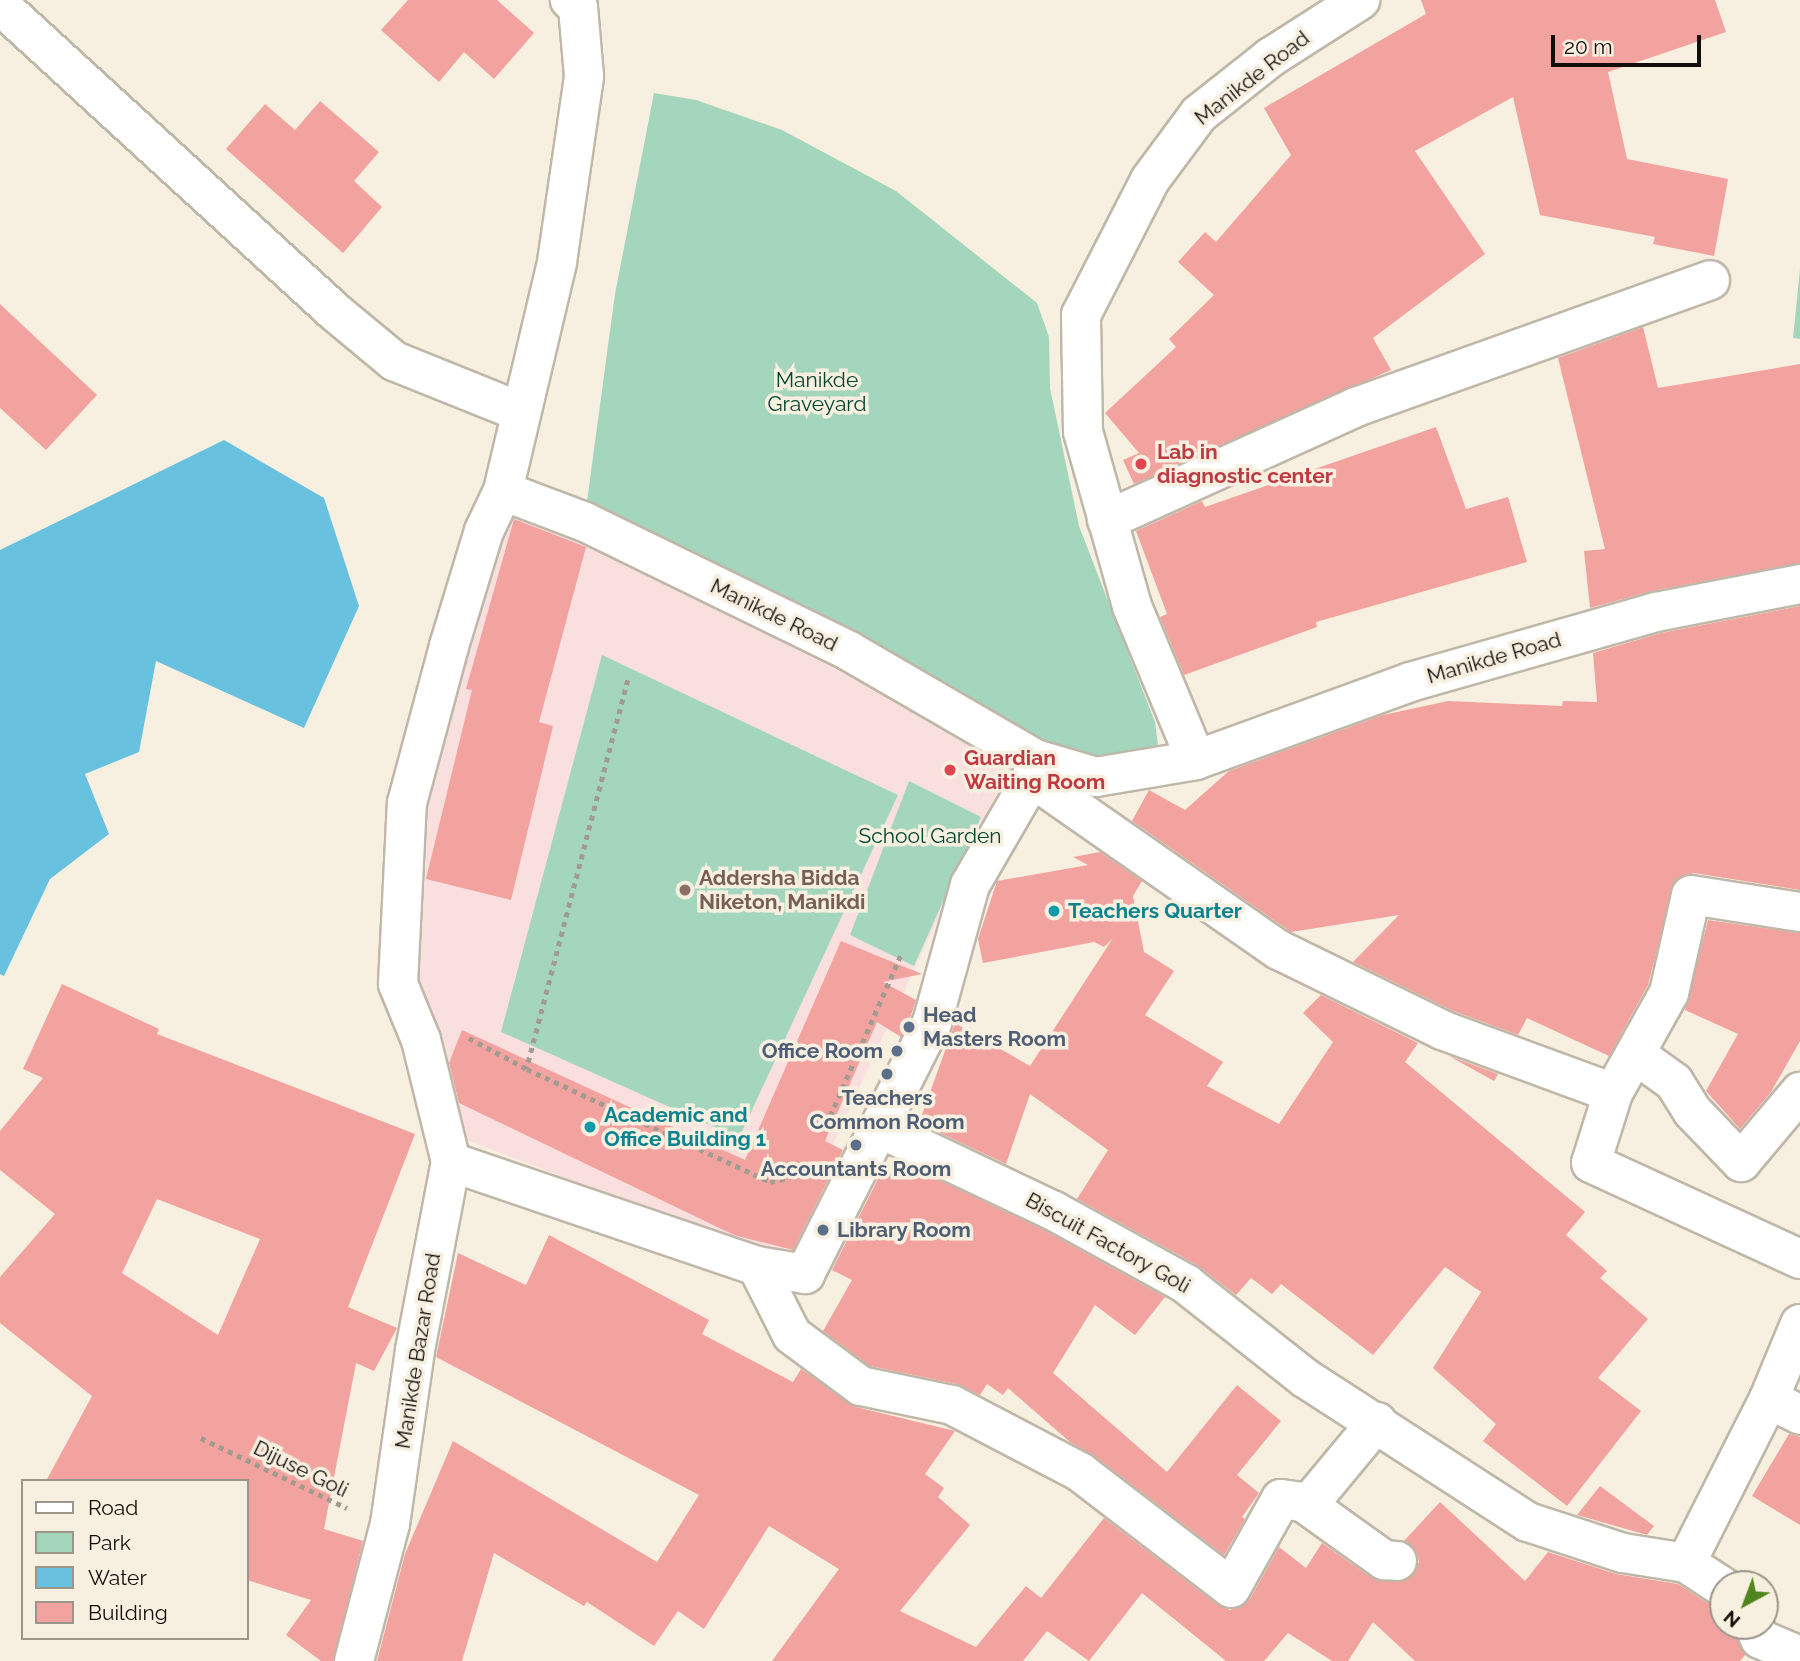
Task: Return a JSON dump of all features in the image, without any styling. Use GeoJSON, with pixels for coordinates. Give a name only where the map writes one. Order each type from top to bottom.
{"type":"FeatureCollection","features":[{"type":"Feature","properties":{"kind":"street"},"geometry":{"type":"LineString","coordinates":[[503,491],[557,261],[584,76],[578,7],[570,0]]}},
{"type":"Feature","properties":{"kind":"street","name":"Manikde Road"},"geometry":{"type":"LineString","coordinates":[[1196,760],[1132,606],[1083,432],[1081,315],[1150,180],[1199,114],[1271,57],[1360,0]]}},
{"type":"Feature","properties":{"kind":"street"},"geometry":{"type":"LineString","coordinates":[[0,5],[335,312],[394,360],[521,412]]}},
{"type":"Feature","properties":{"kind":"street"},"geometry":{"type":"LineString","coordinates":[[1107,520],[1356,407],[1710,281]]}},
{"type":"Feature","properties":{"kind":"street","name":"Manikde Road"},"geometry":{"type":"LineString","coordinates":[[503,491],[585,522],[836,645],[1034,768],[1096,777],[1196,760],[1410,682],[1656,612],[1800,584]]}},
{"type":"Feature","properties":{"kind":"street","name":"Manikde Bazar Road"},"geometry":{"type":"LineString","coordinates":[[354,1661],[390,1524],[415,1350],[451,1162],[421,1040],[398,984],[407,803],[449,646],[484,531],[503,491]]}},
{"type":"Feature","properties":{"kind":"street"},"geometry":{"type":"LineString","coordinates":[[451,1162],[757,1266],[805,1274],[932,1023],[970,885],[1034,768],[1279,950],[1489,1049],[1613,1093]]}},
{"type":"Feature","properties":{"kind":"street"},"geometry":{"type":"LineString","coordinates":[[1800,912],[1691,895],[1669,993],[1613,1093],[1591,1163],[1800,1259]]}},
{"type":"Feature","properties":{"kind":"street"},"geometry":{"type":"LineString","coordinates":[[1634,1054],[1674,1082],[1692,1111],[1741,1162],[1800,1092]]}},
{"type":"Feature","properties":{"kind":"street","name":"Biscuit Factory Goli"},"geometry":{"type":"LineString","coordinates":[[879,1128],[1054,1210],[1186,1284],[1305,1378],[1384,1426],[1528,1522],[1623,1553],[1686,1563]]}},
{"type":"Feature","properties":{"kind":"street"},"geometry":{"type":"LineString","coordinates":[[757,1266],[792,1335],[861,1386],[952,1405],[1080,1472],[1231,1588],[1281,1499],[1308,1505],[1384,1560],[1397,1561]]}},
{"type":"Feature","properties":{"kind":"street"},"geometry":{"type":"LineString","coordinates":[[1709,1578],[1686,1563],[1785,1407],[1800,1324]]}},
{"type":"Feature","properties":{"kind":"street"},"geometry":{"type":"LineString","coordinates":[[1308,1505],[1384,1426]]}},
{"type":"Feature","properties":{"kind":"street"},"geometry":{"type":"LineString","coordinates":[[1754,1642],[1800,1656]]}},
{"type":"Feature","properties":{"kind":"path"},"geometry":{"type":"LineString","coordinates":[[527,1069],[628,680]]}},
{"type":"Feature","properties":{"kind":"path"},"geometry":{"type":"LineString","coordinates":[[826,1125],[905,944]]}},
{"type":"Feature","properties":{"kind":"path"},"geometry":{"type":"LineString","coordinates":[[459,1033],[527,1069],[770,1182],[800,1177],[806,1168]]}},
{"type":"Feature","properties":{"kind":"path","name":"Dijuse Goli"},"geometry":{"type":"LineString","coordinates":[[201,1438],[341,1506],[390,1524]]}},
{"type":"Feature","properties":{"kind":"shaded area","name":"Addersha Bidda Niketon, Manikdi"},"geometry":{"type":"Polygon","coordinates":[[[506,507],[776,629],[1006,760],[996,794],[779,1260],[462,1138],[409,965],[421,815],[506,507]]]}},
{"type":"Feature","properties":{"kind":"green space","name":"Manikde Graveyard"},"geometry":{"type":"Polygon","coordinates":[[[654,93],[696,100],[782,130],[896,191],[1037,303],[1049,337],[1050,388],[1079,526],[1155,722],[1161,768],[1122,792],[585,516],[615,294],[654,93]]]}},
{"type":"Feature","properties":{"kind":"green space"},"geometry":{"type":"Polygon","coordinates":[[[1800,269],[1800,339],[1793,338],[1800,269]]]}},
{"type":"Feature","properties":{"kind":"green space"},"geometry":{"type":"Polygon","coordinates":[[[602,655],[898,795],[739,1138],[501,1032],[602,655]]]}},
{"type":"Feature","properties":{"kind":"green space","name":"School Garden"},"geometry":{"type":"Polygon","coordinates":[[[909,781],[981,817],[914,966],[850,935],[909,781]]]}},
{"type":"Feature","properties":{"kind":"water"},"geometry":{"type":"Polygon","coordinates":[[[224,440],[324,498],[359,606],[304,728],[156,661],[139,752],[85,774],[109,834],[50,879],[4,976],[0,974],[0,550],[224,440]]]}},
{"type":"Feature","properties":{"kind":"building"},"geometry":{"type":"Polygon","coordinates":[[[408,0],[497,0],[534,33],[494,79],[464,52],[439,82],[381,30],[408,0]]]}},
{"type":"Feature","properties":{"kind":"building"},"geometry":{"type":"Polygon","coordinates":[[[1421,0],[1715,0],[1726,32],[1608,72],[1627,159],[1728,179],[1714,256],[1653,244],[1655,237],[1540,215],[1513,97],[1415,151],[1485,254],[1373,338],[1391,370],[1134,484],[1123,460],[1139,453],[1105,413],[1176,347],[1169,339],[1214,295],[1178,262],[1205,232],[1216,242],[1291,155],[1264,108],[1426,14],[1421,0]]]}},
{"type":"Feature","properties":{"kind":"building"},"geometry":{"type":"Polygon","coordinates":[[[320,101],[379,152],[354,181],[382,207],[343,253],[226,149],[265,104],[295,130],[320,101]]]}},
{"type":"Feature","properties":{"kind":"building"},"geometry":{"type":"Polygon","coordinates":[[[0,304],[97,395],[46,450],[0,408],[0,304]]]}},
{"type":"Feature","properties":{"kind":"building"},"geometry":{"type":"Polygon","coordinates":[[[1643,327],[1658,388],[1800,364],[1800,563],[1652,591],[1590,608],[1584,551],[1605,549],[1558,358],[1643,327]]]}},
{"type":"Feature","properties":{"kind":"building"},"geometry":{"type":"Polygon","coordinates":[[[1436,427],[1466,509],[1508,497],[1527,562],[1316,622],[1317,627],[1184,675],[1160,617],[1167,614],[1136,531],[1202,501],[1205,507],[1436,427]]]}},
{"type":"Feature","properties":{"kind":"building"},"geometry":{"type":"Polygon","coordinates":[[[514,519],[586,547],[539,722],[553,726],[511,900],[426,879],[472,690],[466,689],[514,519]]]}},
{"type":"Feature","properties":{"kind":"building"},"geometry":{"type":"Polygon","coordinates":[[[1800,606],[1800,890],[1694,873],[1675,880],[1648,985],[1609,1056],[1527,1018],[1518,1035],[1451,1010],[1353,962],[1399,915],[1291,932],[1132,821],[1149,790],[1185,810],[1229,771],[1383,715],[1448,701],[1562,706],[1563,701],[1597,702],[1593,653],[1661,633],[1800,606]]]}},
{"type":"Feature","properties":{"kind":"building"},"geometry":{"type":"Polygon","coordinates":[[[1100,852],[1142,881],[1133,896],[1144,952],[1174,971],[1145,1015],[1223,1062],[1207,1086],[1279,1124],[1333,1042],[1303,1013],[1321,995],[1418,1043],[1405,1062],[1585,1212],[1566,1235],[1607,1271],[1600,1278],[1648,1319],[1598,1378],[1641,1411],[1567,1506],[1483,1441],[1496,1424],[1433,1368],[1481,1292],[1445,1267],[1373,1355],[1281,1284],[1272,1294],[1251,1278],[1236,1295],[1197,1265],[1077,1199],[1108,1150],[1030,1094],[1006,1164],[919,1123],[955,1023],[1030,1066],[1113,938],[1104,947],[1094,942],[983,963],[978,939],[997,881],[1088,865],[1073,857],[1100,852]]]}},
{"type":"Feature","properties":{"kind":"building"},"geometry":{"type":"Polygon","coordinates":[[[1708,920],[1800,933],[1800,1041],[1771,1092],[1740,1129],[1706,1091],[1738,1034],[1685,1010],[1708,920]]]}},
{"type":"Feature","properties":{"kind":"building","name":"Academic and Office Building 1"},"geometry":{"type":"Polygon","coordinates":[[[841,941],[922,974],[883,982],[916,1000],[911,1015],[901,1037],[877,1022],[825,1141],[843,1150],[793,1250],[734,1235],[459,1103],[449,1063],[462,1030],[745,1160],[841,941]]]}},
{"type":"Feature","properties":{"kind":"building"},"geometry":{"type":"Polygon","coordinates":[[[62,984],[159,1029],[157,1034],[415,1134],[348,1307],[397,1328],[374,1371],[356,1363],[324,1529],[363,1541],[333,1661],[321,1661],[286,1635],[311,1600],[248,1580],[248,1479],[47,1479],[92,1396],[0,1323],[0,1277],[55,1214],[0,1170],[0,1131],[43,1078],[23,1069],[62,984]],[[157,1199],[122,1273],[218,1335],[260,1239],[157,1199]]]}},
{"type":"Feature","properties":{"kind":"building"},"geometry":{"type":"Polygon","coordinates":[[[1449,1056],[1498,1074],[1494,1081],[1449,1056]]]}},
{"type":"Feature","properties":{"kind":"building"},"geometry":{"type":"Polygon","coordinates":[[[905,1164],[1044,1230],[1165,1297],[1135,1335],[1095,1305],[1053,1373],[1167,1472],[1237,1385],[1281,1421],[1237,1475],[1259,1493],[1242,1517],[1245,1519],[1224,1555],[1093,1455],[1070,1442],[1008,1388],[1003,1395],[987,1384],[980,1395],[956,1384],[870,1366],[823,1331],[852,1280],[832,1270],[883,1169],[900,1178],[905,1164]]]}},
{"type":"Feature","properties":{"kind":"building"},"geometry":{"type":"Polygon","coordinates":[[[549,1235],[709,1320],[702,1334],[793,1382],[801,1369],[856,1407],[955,1431],[925,1474],[944,1488],[938,1497],[970,1525],[900,1611],[976,1647],[1026,1586],[1041,1598],[1104,1518],[1218,1605],[1230,1610],[1250,1599],[1279,1547],[1306,1568],[1322,1543],[1372,1578],[1407,1580],[1419,1562],[1416,1551],[1404,1541],[1440,1502],[1525,1581],[1548,1552],[1616,1574],[1678,1584],[1709,1604],[1709,1640],[1739,1640],[1746,1654],[1740,1661],[1415,1661],[1373,1622],[1348,1661],[1332,1661],[1288,1633],[1264,1661],[1226,1661],[1142,1593],[1089,1661],[1047,1631],[1023,1661],[772,1661],[839,1569],[769,1526],[704,1629],[678,1611],[654,1646],[587,1602],[584,1606],[494,1553],[462,1661],[377,1661],[405,1554],[453,1441],[657,1562],[699,1495],[436,1357],[458,1253],[526,1285],[549,1235]]]}},
{"type":"Feature","properties":{"kind":"building"},"geometry":{"type":"Polygon","coordinates":[[[1789,1434],[1800,1437],[1800,1525],[1752,1496],[1789,1434]]]}},
{"type":"Feature","properties":{"kind":"building"},"geometry":{"type":"Polygon","coordinates":[[[1600,1486],[1654,1526],[1647,1535],[1577,1515],[1600,1486]]]}},
{"type":"Feature","properties":{"kind":"place","name":"Lab in diagnostic center"},"geometry":{"type":"Point","coordinates":[1141,464]}},
{"type":"Feature","properties":{"kind":"place","name":"Guardian Waiting Room"},"geometry":{"type":"Point","coordinates":[950,770]}},
{"type":"Feature","properties":{"kind":"place","name":"Addersha Bidda Niketon, Manikdi"},"geometry":{"type":"Point","coordinates":[685,890]}},
{"type":"Feature","properties":{"kind":"place","name":"Teachers Quarter"},"geometry":{"type":"Point","coordinates":[1054,911]}},
{"type":"Feature","properties":{"kind":"place","name":"Head Masters Room"},"geometry":{"type":"Point","coordinates":[909,1027]}},
{"type":"Feature","properties":{"kind":"place","name":"Office Room"},"geometry":{"type":"Point","coordinates":[897,1051]}},
{"type":"Feature","properties":{"kind":"place","name":"Teachers Common Room"},"geometry":{"type":"Point","coordinates":[887,1074]}},
{"type":"Feature","properties":{"kind":"place","name":"Academic and Office Building 1"},"geometry":{"type":"Point","coordinates":[590,1127]}},
{"type":"Feature","properties":{"kind":"place","name":"Accountants Room"},"geometry":{"type":"Point","coordinates":[856,1145]}},
{"type":"Feature","properties":{"kind":"place","name":"Library Room"},"geometry":{"type":"Point","coordinates":[823,1230]}}]}
